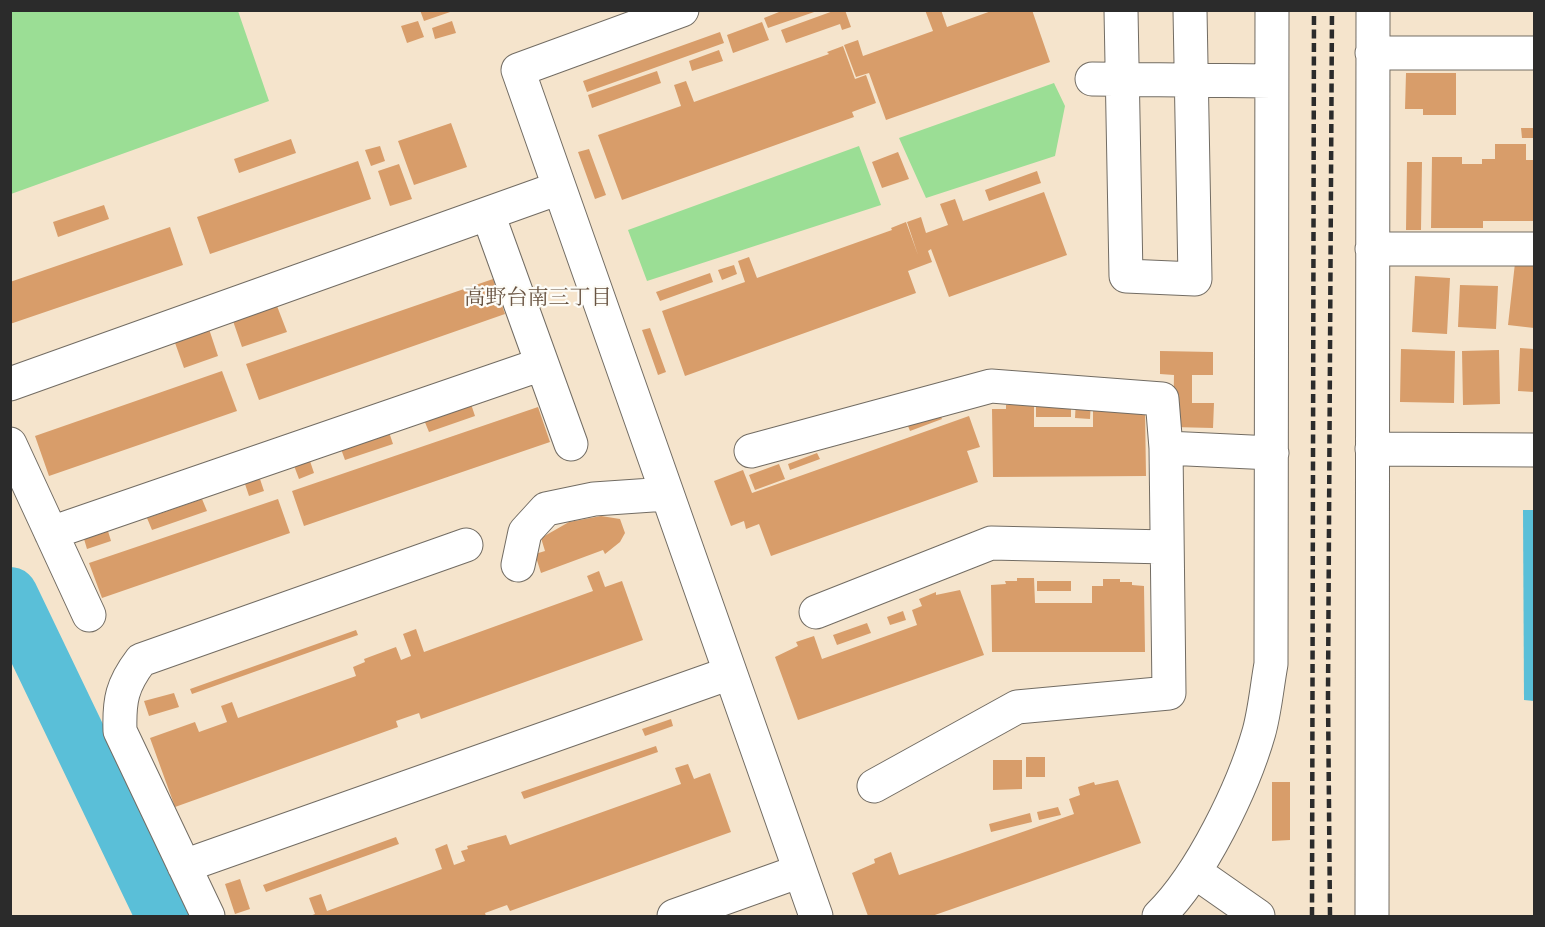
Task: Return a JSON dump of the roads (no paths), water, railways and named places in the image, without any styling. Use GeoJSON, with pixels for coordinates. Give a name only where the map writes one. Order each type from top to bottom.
{"type":"FeatureCollection","features":[{"type":"Feature","properties":{"kind":"street"},"geometry":{"type":"LineString","coordinates":[[682,10],[518,70],[816,916]]}},
{"type":"Feature","properties":{"kind":"street"},"geometry":{"type":"LineString","coordinates":[[1121,10],[1107,79],[1126,276],[1195,279],[1189,80],[1190,10]]}},
{"type":"Feature","properties":{"kind":"street"},"geometry":{"type":"LineString","coordinates":[[1159,916],[1195,872],[1240,783],[1259,731],[1271,664],[1272,10]]}},
{"type":"Feature","properties":{"kind":"street"},"geometry":{"type":"LineString","coordinates":[[1372,916],[1373,10]]}},
{"type":"Feature","properties":{"kind":"street"},"geometry":{"type":"LineString","coordinates":[[1372,53],[1534,53]]}},
{"type":"Feature","properties":{"kind":"street"},"geometry":{"type":"LineString","coordinates":[[1107,79],[1272,81]]}},
{"type":"Feature","properties":{"kind":"street"},"geometry":{"type":"LineString","coordinates":[[10,384],[560,188]]}},
{"type":"Feature","properties":{"kind":"street"},"geometry":{"type":"LineString","coordinates":[[488,213],[571,444]]}},
{"type":"Feature","properties":{"kind":"street"},"geometry":{"type":"LineString","coordinates":[[1372,249],[1534,249]]}},
{"type":"Feature","properties":{"kind":"street"},"geometry":{"type":"LineString","coordinates":[[51,533],[542,363]]}},
{"type":"Feature","properties":{"kind":"street"},"geometry":{"type":"LineString","coordinates":[[751,451],[991,386],[1162,399],[1166,448],[1169,693],[1017,707],[874,786]]}},
{"type":"Feature","properties":{"kind":"street"},"geometry":{"type":"LineString","coordinates":[[10,444],[89,615]]}},
{"type":"Feature","properties":{"kind":"street"},"geometry":{"type":"LineString","coordinates":[[1166,448],[1272,453]]}},
{"type":"Feature","properties":{"kind":"street"},"geometry":{"type":"LineString","coordinates":[[1372,449],[1534,450]]}},
{"type":"Feature","properties":{"kind":"street"},"geometry":{"type":"LineString","coordinates":[[518,565],[525,532],[546,509],[594,499],[667,494]]}},
{"type":"Feature","properties":{"kind":"street"},"geometry":{"type":"LineString","coordinates":[[816,612],[991,543],[1167,547]]}},
{"type":"Feature","properties":{"kind":"street"},"geometry":{"type":"LineString","coordinates":[[208,916],[120,731],[119,707],[126,680],[141,660],[466,545]]}},
{"type":"Feature","properties":{"kind":"street"},"geometry":{"type":"LineString","coordinates":[[184,866],[730,673]]}},
{"type":"Feature","properties":{"kind":"street"},"geometry":{"type":"LineString","coordinates":[[674,916],[800,871]]}},
{"type":"Feature","properties":{"kind":"street"},"geometry":{"type":"LineString","coordinates":[[1195,872],[1258,916]]}},
{"type":"Feature","properties":{"kind":"water"},"geometry":{"type":"Polygon","coordinates":[[[1523,510],[1534,510],[1534,701],[1524,700],[1523,510]]]}},
{"type":"Feature","properties":{"kind":"waterway"},"geometry":{"type":"LineString","coordinates":[[10,595],[164,916]]}},
{"type":"Feature","properties":{"kind":"railway"},"geometry":{"type":"LineString","coordinates":[[1312,916],[1314,10]]}},
{"type":"Feature","properties":{"kind":"railway"},"geometry":{"type":"LineString","coordinates":[[1330,916],[1328,697],[1332,10]]}},
{"type":"Feature","properties":{"kind":"district","name":"高野台南三丁目"},"geometry":{"type":"Point","coordinates":[538,299]}}]}
